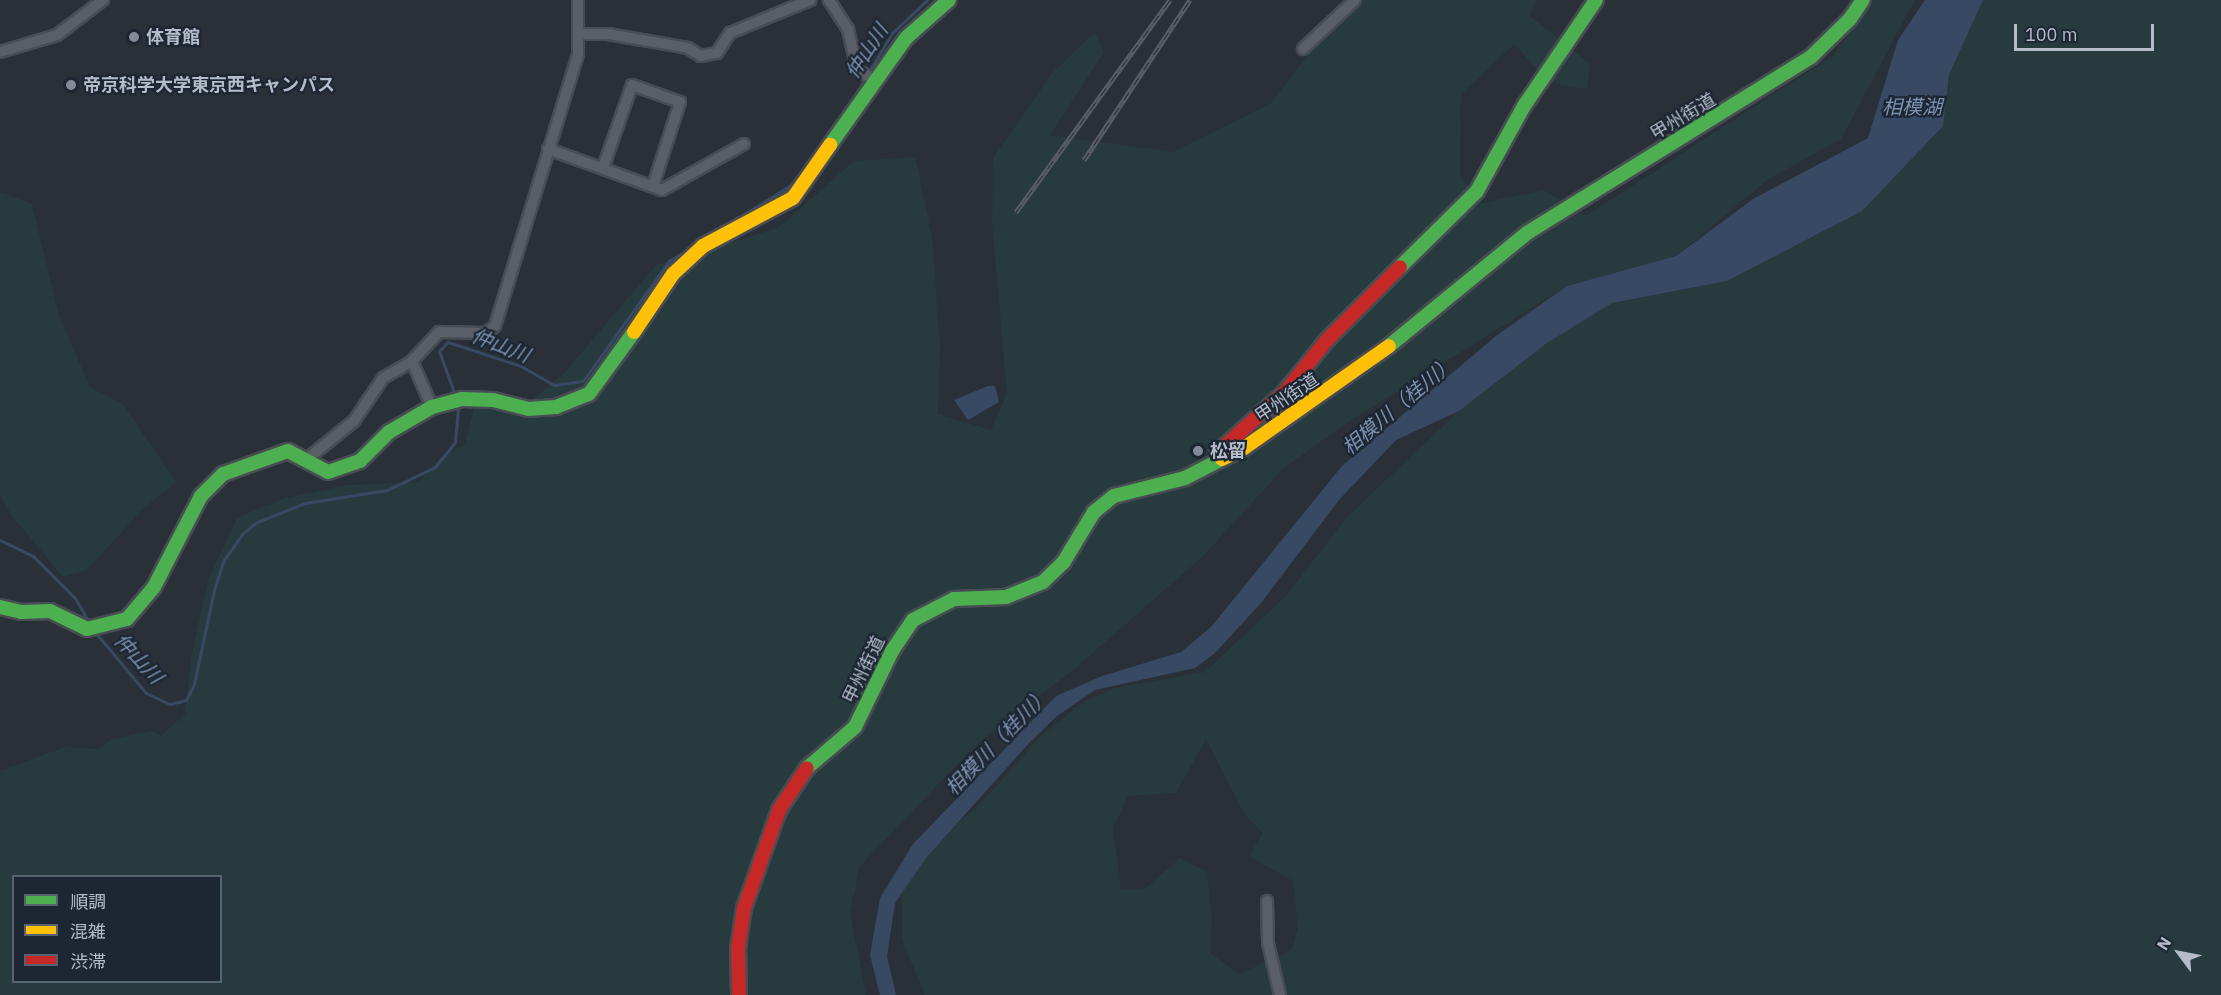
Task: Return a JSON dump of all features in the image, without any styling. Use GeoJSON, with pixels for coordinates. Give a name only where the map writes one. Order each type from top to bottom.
{"type":"FeatureCollection","features":[{"type":"Feature","properties":{"kind":"main road"},"geometry":{"type":"LineString","coordinates":[[0,607],[21,612],[50,611],[87,629],[127,619],[148,596],[180,532],[210,485],[224,474],[288,451],[328,472],[360,461],[388,432],[439,405],[462,399],[493,400],[528,409],[556,407],[589,394],[603,379],[679,267],[703,246],[793,198],[913,29],[949,0]]}},
{"type":"Feature","properties":{"kind":"main road"},"geometry":{"type":"LineString","coordinates":[[1203,471],[1205,462],[1237,439],[1285,392],[1327,340],[1477,191],[1524,106],[1596,0]]}},
{"type":"Feature","properties":{"kind":"main road","name":"甲州街道"},"geometry":{"type":"LineString","coordinates":[[739,995],[744,908],[779,810],[809,765],[855,727],[892,651],[913,620],[954,599],[1006,597],[1031,590],[1063,563],[1094,512],[1114,496],[1203,471],[1337,387],[1527,233],[1811,57],[1834,37],[1863,0]]}},
{"type":"Feature","properties":{"kind":"street"},"geometry":{"type":"LineString","coordinates":[[0,52],[57,35],[103,0]]}},
{"type":"Feature","properties":{"kind":"street"},"geometry":{"type":"LineString","coordinates":[[307,459],[354,421],[383,378],[412,361],[439,332],[486,333],[495,326],[578,54],[580,34],[578,0]]}},
{"type":"Feature","properties":{"kind":"street"},"geometry":{"type":"LineString","coordinates":[[580,34],[608,34],[688,48],[701,56],[717,53],[730,33],[810,0]]}},
{"type":"Feature","properties":{"kind":"street"},"geometry":{"type":"LineString","coordinates":[[829,0],[848,29],[857,69],[877,81]]}},
{"type":"Feature","properties":{"kind":"street"},"geometry":{"type":"LineString","coordinates":[[1303,49],[1354,0]]}},
{"type":"Feature","properties":{"kind":"street"},"geometry":{"type":"LineString","coordinates":[[603,168],[632,86],[680,102],[653,186]]}},
{"type":"Feature","properties":{"kind":"street"},"geometry":{"type":"LineString","coordinates":[[548,148],[662,190],[744,144]]}},
{"type":"Feature","properties":{"kind":"street"},"geometry":{"type":"LineString","coordinates":[[412,361],[439,405]]}},
{"type":"Feature","properties":{"kind":"street"},"geometry":{"type":"LineString","coordinates":[[1268,901],[1268,943],[1280,995]]}},
{"type":"Feature","properties":{"kind":"green space"},"geometry":{"type":"Polygon","coordinates":[[[1350,0],[1536,0],[1530,16],[1590,64],[1587,89],[1549,83],[1514,44],[1461,95],[1460,176],[1483,203],[1544,190],[1586,216],[1834,55],[1873,0],[1915,0],[1841,139],[1767,180],[1676,256],[1567,286],[1345,424],[1283,469],[1202,557],[1078,666],[978,743],[860,866],[850,913],[866,995],[0,995],[0,771],[65,747],[98,749],[112,739],[153,731],[161,736],[185,714],[191,658],[208,581],[237,518],[285,498],[348,485],[418,482],[440,458],[465,444],[475,405],[533,399],[565,372],[656,265],[778,228],[854,161],[915,157],[932,237],[940,349],[938,414],[991,430],[1007,393],[992,221],[993,158],[1053,72],[1095,32],[1104,52],[1050,135],[1173,152],[1270,104],[1350,0]]]}},
{"type":"Feature","properties":{"kind":"green space"},"geometry":{"type":"Polygon","coordinates":[[[1983,0],[2221,0],[2221,995],[925,995],[902,940],[902,893],[922,854],[980,804],[1043,734],[1085,701],[1115,688],[1205,672],[1287,595],[1346,518],[1459,411],[1547,343],[1612,303],[1727,281],[1943,126],[1949,75],[1983,0]],[[1206,739],[1176,793],[1128,796],[1113,828],[1121,890],[1146,888],[1180,858],[1207,872],[1212,919],[1210,953],[1239,974],[1291,950],[1298,929],[1293,881],[1249,856],[1263,833],[1245,815],[1206,739]]]}},
{"type":"Feature","properties":{"kind":"green space"},"geometry":{"type":"Polygon","coordinates":[[[0,192],[32,204],[59,315],[90,387],[123,404],[176,482],[142,510],[87,570],[63,577],[12,516],[0,495],[0,192]]]}},
{"type":"Feature","properties":{"kind":"water","name":"相模湖"},"geometry":{"type":"Polygon","coordinates":[[[1925,0],[1983,0],[1949,75],[1943,126],[1862,211],[1727,281],[1612,303],[1547,343],[1459,411],[1396,440],[1339,500],[1261,603],[1215,653],[1195,668],[1095,690],[1057,716],[1029,743],[926,858],[895,903],[887,956],[896,995],[880,995],[870,955],[880,898],[913,844],[1056,696],[1102,676],[1181,652],[1211,627],[1342,466],[1496,336],[1567,286],[1676,256],[1753,199],[1868,138],[1898,40],[1925,0]]]}},
{"type":"Feature","properties":{"kind":"water"},"geometry":{"type":"Polygon","coordinates":[[[988,386],[995,386],[999,402],[968,420],[954,400],[988,386]]]}},
{"type":"Feature","properties":{"kind":"waterway","name":"仲山川"},"geometry":{"type":"LineString","coordinates":[[840,120],[892,33],[927,0]]}},
{"type":"Feature","properties":{"kind":"waterway","name":"仲山川"},"geometry":{"type":"LineString","coordinates":[[455,395],[439,351],[448,342],[521,366],[554,385],[583,381],[669,261],[797,181]]}},
{"type":"Feature","properties":{"kind":"waterway","name":"仲山川"},"geometry":{"type":"LineString","coordinates":[[95,632],[146,693],[170,704],[186,700],[194,684],[214,590],[224,560],[242,534],[257,522],[305,503],[387,490],[435,467],[455,442],[458,404]]}},
{"type":"Feature","properties":{"kind":"waterway","name":"仲山川"},"geometry":{"type":"LineString","coordinates":[[0,540],[33,556],[75,598],[90,624]]}},
{"type":"Feature","properties":{"kind":"railway"},"geometry":{"type":"LineString","coordinates":[[1016,212],[1170,0]]}},
{"type":"Feature","properties":{"kind":"railway"},"geometry":{"type":"LineString","coordinates":[[1084,160],[1190,0]]}},
{"type":"Feature","properties":{"kind":"traffic: fast"},"geometry":{"type":"LineString","coordinates":[[830,145],[906,38],[949,0]]}},
{"type":"Feature","properties":{"kind":"traffic: fast"},"geometry":{"type":"LineString","coordinates":[[1400,267],[1477,191],[1524,106],[1596,0]]}},
{"type":"Feature","properties":{"kind":"traffic: fast"},"geometry":{"type":"LineString","coordinates":[[1389,346],[1527,233],[1811,57],[1850,19],[1863,0]]}},
{"type":"Feature","properties":{"kind":"traffic: fast"},"geometry":{"type":"LineString","coordinates":[[0,607],[21,612],[50,611],[87,629],[127,619],[154,587],[201,496],[223,474],[288,451],[328,472],[360,461],[389,432],[432,407],[462,399],[493,400],[528,409],[556,407],[589,394],[634,332]]}},
{"type":"Feature","properties":{"kind":"traffic: fast"},"geometry":{"type":"LineString","coordinates":[[807,768],[855,727],[892,651],[913,620],[954,599],[1006,597],[1043,582],[1063,563],[1094,512],[1114,496],[1185,478],[1222,459]]}},
{"type":"Feature","properties":{"kind":"traffic: slow"},"geometry":{"type":"LineString","coordinates":[[634,332],[673,274],[703,246],[793,198],[830,145]]}},
{"type":"Feature","properties":{"kind":"traffic: slow"},"geometry":{"type":"LineString","coordinates":[[1222,459],[1244,448],[1389,346]]}},
{"type":"Feature","properties":{"kind":"traffic: jam"},"geometry":{"type":"LineString","coordinates":[[1217,453],[1285,392],[1327,340],[1400,267]]}},
{"type":"Feature","properties":{"kind":"traffic: jam"},"geometry":{"type":"LineString","coordinates":[[739,995],[738,948],[744,908],[779,810],[807,768]]}},
{"type":"Feature","properties":{"kind":"place","name":"体育館"},"geometry":{"type":"Point","coordinates":[134,37]}},
{"type":"Feature","properties":{"kind":"place","name":"帝京科学大学東京西キャンパス"},"geometry":{"type":"Point","coordinates":[71,85]}},
{"type":"Feature","properties":{"kind":"place","name":"松留"},"geometry":{"type":"Point","coordinates":[1198,451]}},
{"type":"Feature","properties":{"kind":"water label","name":"相模川（桂川）"},"geometry":{"type":"Point","coordinates":[1398,405]}},
{"type":"Feature","properties":{"kind":"water label","name":"相模川（桂川）"},"geometry":{"type":"Point","coordinates":[997,741]}}]}
